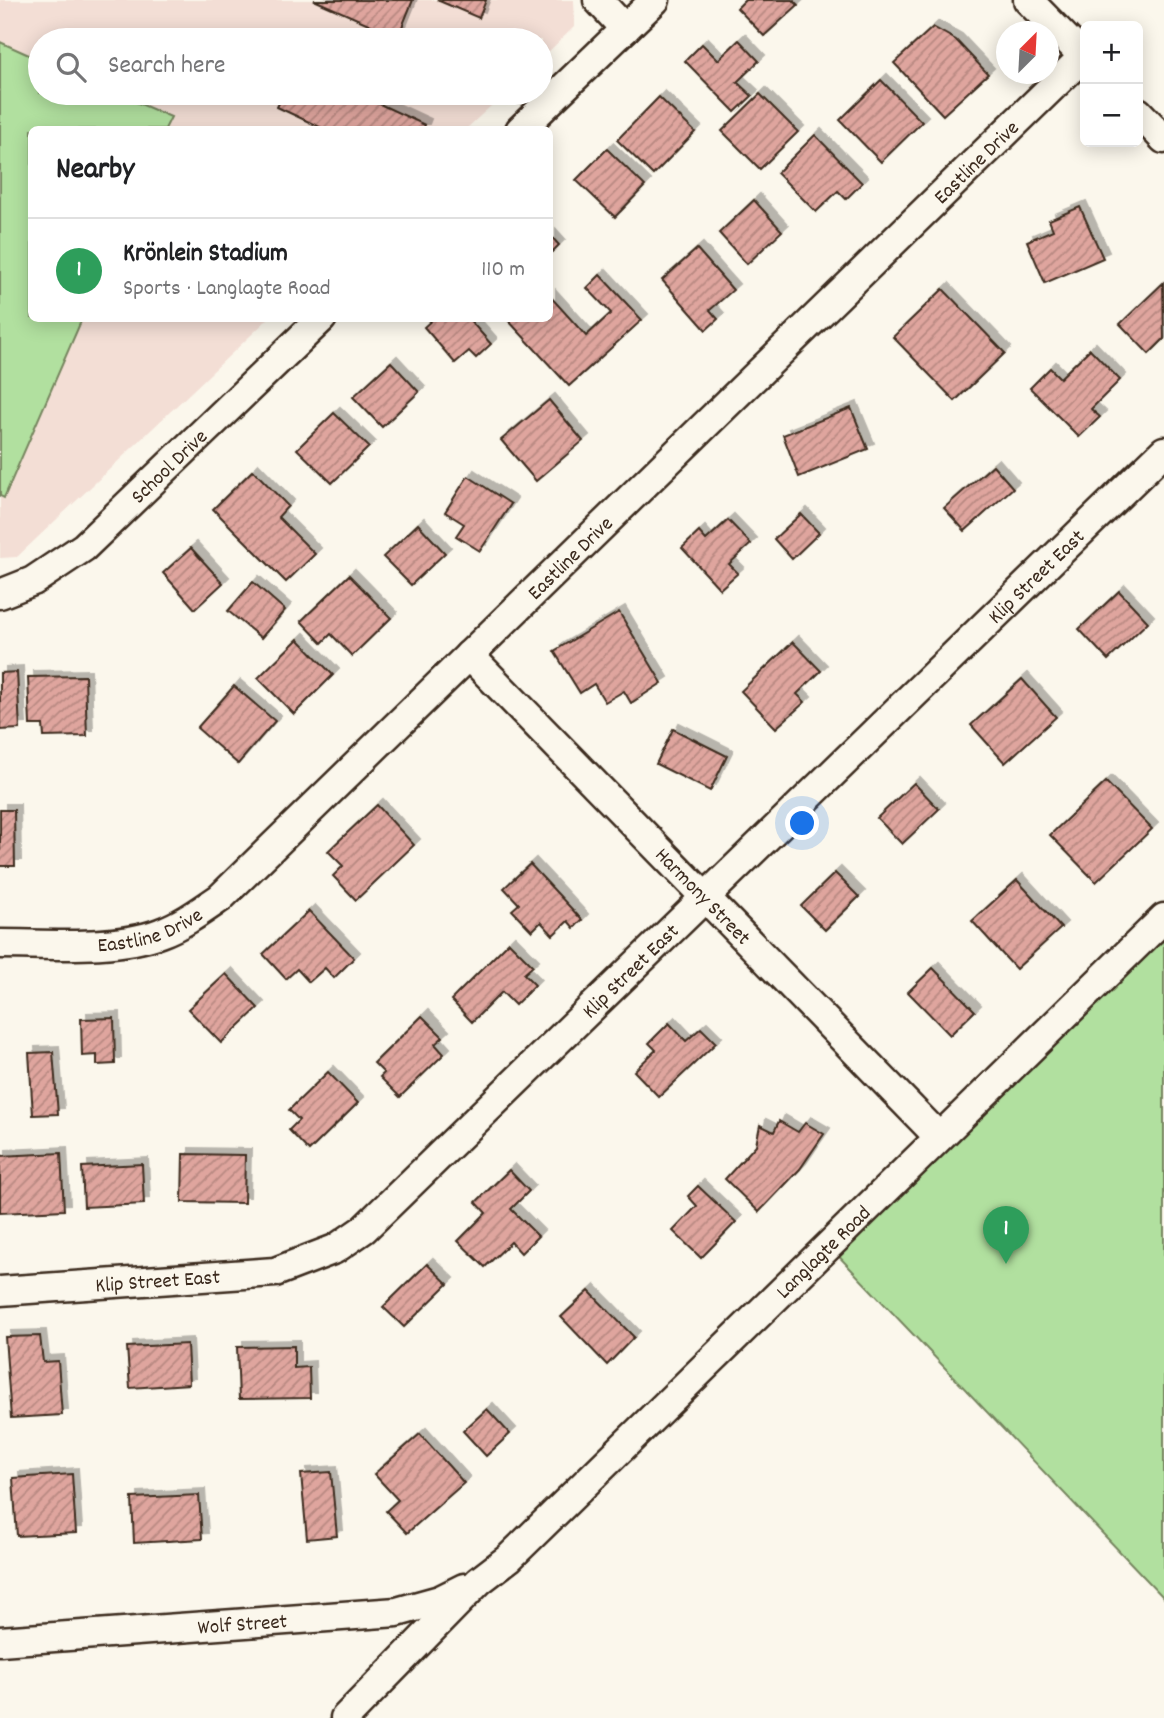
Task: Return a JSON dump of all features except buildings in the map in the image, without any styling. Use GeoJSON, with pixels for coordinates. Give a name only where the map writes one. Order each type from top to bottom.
{"type":"FeatureCollection","features":[{"type":"Feature","properties":{"kind":"street"},"geometry":{"type":"LineString","coordinates":[[598,0],[625,29]]}},
{"type":"Feature","properties":{"kind":"street"},"geometry":{"type":"LineString","coordinates":[[553,98],[655,0]]}},
{"type":"Feature","properties":{"kind":"street"},"geometry":{"type":"LineString","coordinates":[[1028,0],[1080,53]]}},
{"type":"Feature","properties":{"kind":"street","name":"Eastline Drive"},"geometry":{"type":"LineString","coordinates":[[0,944],[124,943],[160,933],[194,916],[220,898],[1080,61]]}},
{"type":"Feature","properties":{"kind":"street"},"geometry":{"type":"LineString","coordinates":[[524,126],[546,105]]}},
{"type":"Feature","properties":{"kind":"street"},"geometry":{"type":"LineString","coordinates":[[1143,117],[1164,139]]}},
{"type":"Feature","properties":{"kind":"street","name":"School Drive"},"geometry":{"type":"LineString","coordinates":[[0,594],[33,581],[84,547],[318,322]]}},
{"type":"Feature","properties":{"kind":"street","name":"Klip Street East"},"geometry":{"type":"LineString","coordinates":[[0,1291],[275,1272],[335,1249],[363,1229],[1164,451]]}},
{"type":"Feature","properties":{"kind":"street","name":"Harmony Street"},"geometry":{"type":"LineString","coordinates":[[469,655],[939,1136]]}},
{"type":"Feature","properties":{"kind":"street","name":"Langlagte Road"},"geometry":{"type":"LineString","coordinates":[[480,1581],[509,1558],[1164,918]]}},
{"type":"Feature","properties":{"kind":"street"},"geometry":{"type":"LineString","coordinates":[[345,1718],[480,1581]]}},
{"type":"Feature","properties":{"kind":"street","name":"Wolf Street"},"geometry":{"type":"LineString","coordinates":[[0,1641],[397,1612],[440,1600],[480,1581]]}},
{"type":"Feature","properties":{"kind":"shaded area"},"geometry":{"type":"Polygon","coordinates":[[[0,0],[574,0],[575,26],[553,47],[553,28],[28,28],[28,105],[492,105],[469,126],[28,126],[28,322],[265,322],[17,557],[0,558],[0,0]]]}},
{"type":"Feature","properties":{"kind":"green space"},"geometry":{"type":"Polygon","coordinates":[[[0,42],[28,55],[28,105],[143,105],[171,117],[166,126],[28,126],[28,322],[81,322],[4,498],[0,496],[0,42]]]}},
{"type":"Feature","properties":{"kind":"green space"},"geometry":{"type":"Polygon","coordinates":[[[1164,919],[1164,1598],[828,1245],[1164,919]]]}},
{"type":"Feature","properties":{"kind":"place","name":"Krönlein Stadium"},"geometry":{"type":"Point","coordinates":[1006,1264]}}]}
